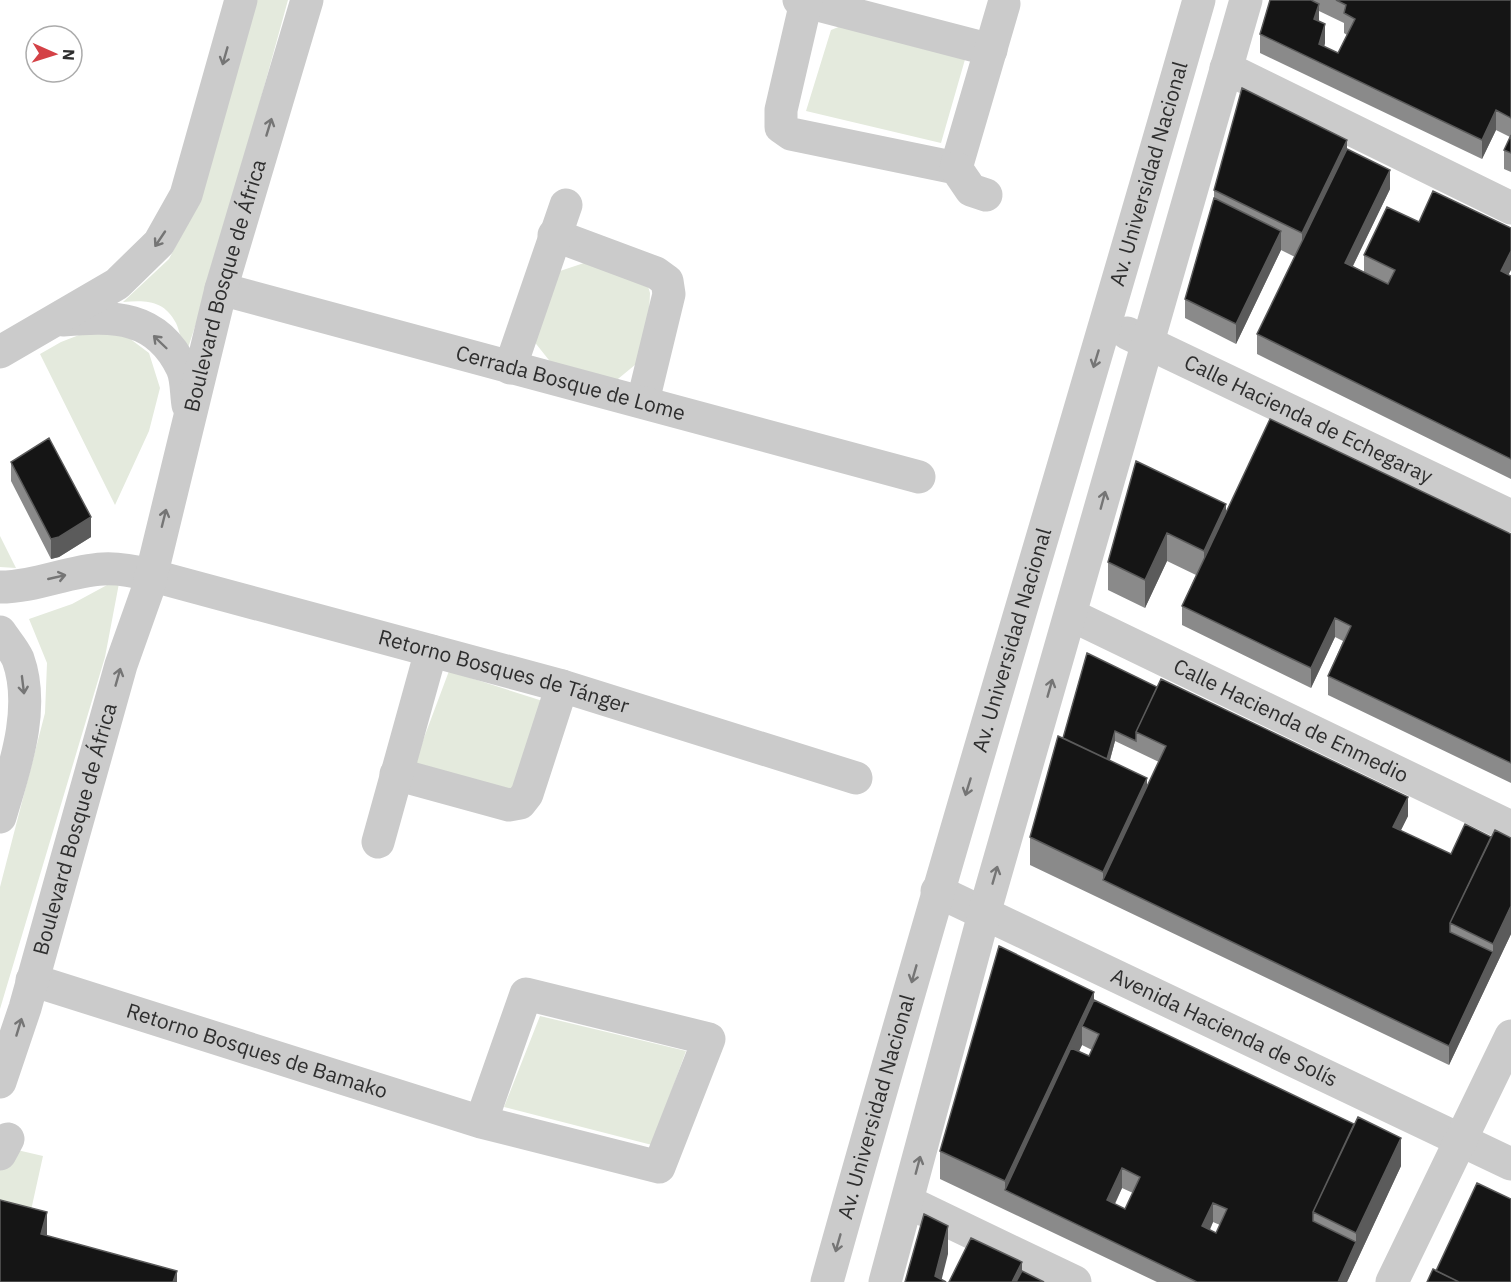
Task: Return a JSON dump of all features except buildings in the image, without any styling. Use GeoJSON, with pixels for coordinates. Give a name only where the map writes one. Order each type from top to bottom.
{"type":"FeatureCollection","features":[{"type":"Feature","properties":{"kind":"street"},"geometry":{"type":"LineString","coordinates":[[0,352],[58,321],[117,285],[159,243],[186,195],[241,0]]}},
{"type":"Feature","properties":{"kind":"street","name":"Boulevard Bosque de África"},"geometry":{"type":"LineString","coordinates":[[0,1082],[32,980],[118,676],[148,589],[221,289],[307,0]]}},
{"type":"Feature","properties":{"kind":"street","name":"Av. Universidad Nacional"},"geometry":{"type":"LineString","coordinates":[[827,1282],[937,891],[1106,325],[1199,0]]}},
{"type":"Feature","properties":{"kind":"street","name":"Av. Universidad Nacional"},"geometry":{"type":"LineString","coordinates":[[885,1282],[984,914],[1246,0]]}},
{"type":"Feature","properties":{"kind":"street"},"geometry":{"type":"LineString","coordinates":[[986,195],[971,190],[956,168],[791,134],[781,127],[782,110],[803,1],[991,50]]}},
{"type":"Feature","properties":{"kind":"street"},"geometry":{"type":"LineString","coordinates":[[956,168],[1004,3]]}},
{"type":"Feature","properties":{"kind":"street"},"geometry":{"type":"LineString","coordinates":[[1226,68],[1511,208]]}},
{"type":"Feature","properties":{"kind":"street"},"geometry":{"type":"LineString","coordinates":[[510,368],[566,205]]}},
{"type":"Feature","properties":{"kind":"street"},"geometry":{"type":"LineString","coordinates":[[554,236],[656,273],[667,281],[669,294],[643,401]]}},
{"type":"Feature","properties":{"kind":"street","name":"Cerrada Bosque de Lome"},"geometry":{"type":"LineString","coordinates":[[221,289],[918,477]]}},
{"type":"Feature","properties":{"kind":"street"},"geometry":{"type":"LineString","coordinates":[[58,321],[99,317],[132,321],[162,340],[182,369],[189,413]]}},
{"type":"Feature","properties":{"kind":"street","name":"Calle Hacienda de Echegaray"},"geometry":{"type":"LineString","coordinates":[[1106,325],[1147,340],[1511,516]]}},
{"type":"Feature","properties":{"kind":"street"},"geometry":{"type":"LineString","coordinates":[[0,586],[19,587],[101,569],[123,569],[150,574]]}},
{"type":"Feature","properties":{"kind":"street","name":"Retorno Bosques de Tánger"},"geometry":{"type":"LineString","coordinates":[[150,574],[562,686],[855,778]]}},
{"type":"Feature","properties":{"kind":"street","name":"Calle Hacienda de Enmedio"},"geometry":{"type":"LineString","coordinates":[[1071,615],[1511,827]]}},
{"type":"Feature","properties":{"kind":"street"},"geometry":{"type":"LineString","coordinates":[[0,632],[17,657],[24,684],[20,732],[0,817]]}},
{"type":"Feature","properties":{"kind":"street"},"geometry":{"type":"LineString","coordinates":[[378,842],[431,651]]}},
{"type":"Feature","properties":{"kind":"street"},"geometry":{"type":"LineString","coordinates":[[396,774],[509,805],[520,803],[527,794],[562,686]]}},
{"type":"Feature","properties":{"kind":"street","name":"Avenida Hacienda de Solís"},"geometry":{"type":"LineString","coordinates":[[937,891],[1511,1164]]}},
{"type":"Feature","properties":{"kind":"street","name":"Retorno Bosques de Bamako"},"geometry":{"type":"LineString","coordinates":[[32,980],[481,1122],[659,1167],[709,1039],[525,994],[481,1122]]}},
{"type":"Feature","properties":{"kind":"street"},"geometry":{"type":"LineString","coordinates":[[1392,1282],[1511,1036]]}},
{"type":"Feature","properties":{"kind":"street"},"geometry":{"type":"LineString","coordinates":[[908,1202],[1075,1282]]}},
{"type":"Feature","properties":{"kind":"shaded area"},"geometry":{"type":"Polygon","coordinates":[[[254,0],[288,0],[215,265],[188,348],[176,323],[166,310],[154,303],[123,302],[169,259],[185,228],[254,0]]]}},
{"type":"Feature","properties":{"kind":"shaded area"},"geometry":{"type":"Polygon","coordinates":[[[846,24],[966,56],[941,143],[806,111],[831,30],[846,24]]]}},
{"type":"Feature","properties":{"kind":"shaded area"},"geometry":{"type":"Polygon","coordinates":[[[593,260],[646,279],[650,293],[647,355],[607,388],[556,369],[533,340],[557,272],[593,260]]]}},
{"type":"Feature","properties":{"kind":"shaded area"},"geometry":{"type":"Polygon","coordinates":[[[92,330],[121,332],[149,353],[160,388],[149,431],[115,505],[40,354],[61,342],[92,330]]]}},
{"type":"Feature","properties":{"kind":"shaded area"},"geometry":{"type":"Polygon","coordinates":[[[0,536],[16,568],[0,567],[0,536]]]}},
{"type":"Feature","properties":{"kind":"shaded area"},"geometry":{"type":"Polygon","coordinates":[[[120,578],[105,657],[0,1009],[0,887],[45,713],[47,663],[29,619],[72,604],[120,578]]]}},
{"type":"Feature","properties":{"kind":"shaded area"},"geometry":{"type":"Polygon","coordinates":[[[449,671],[549,703],[515,797],[413,767],[449,671]]]}},
{"type":"Feature","properties":{"kind":"shaded area"},"geometry":{"type":"Polygon","coordinates":[[[540,1016],[686,1051],[652,1145],[504,1107],[540,1016]]]}},
{"type":"Feature","properties":{"kind":"shaded area"},"geometry":{"type":"Polygon","coordinates":[[[0,1146],[43,1156],[24,1242],[0,1236],[0,1146]]]}}]}
